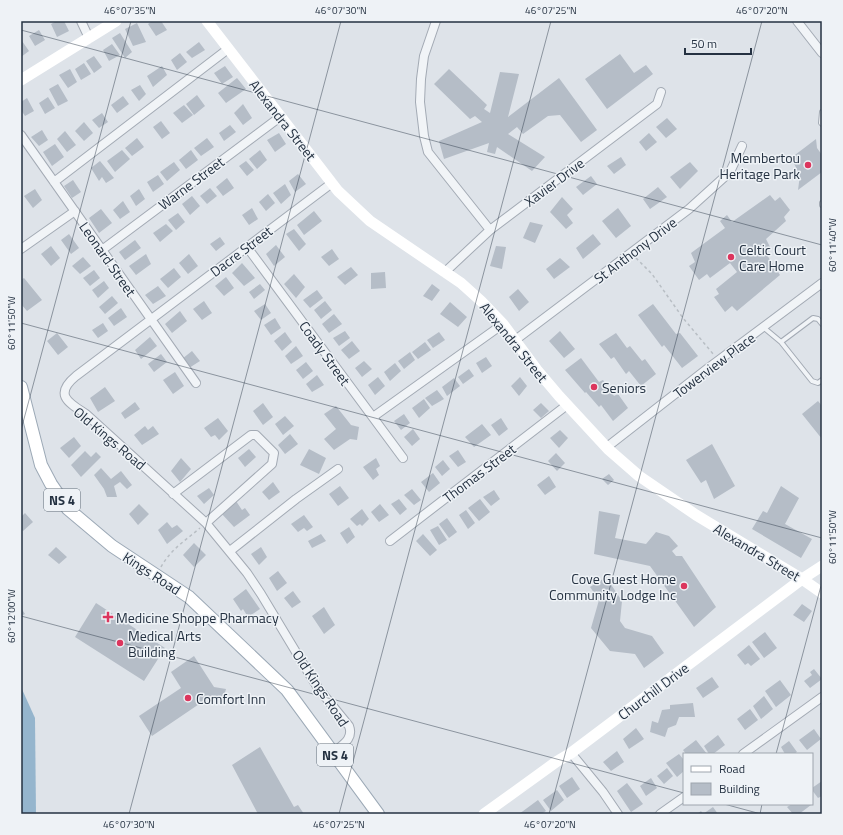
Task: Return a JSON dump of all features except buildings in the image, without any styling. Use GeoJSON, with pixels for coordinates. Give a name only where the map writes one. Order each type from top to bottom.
{"type":"FeatureCollection","features":[{"type":"Feature","properties":{"kind":"main road"},"geometry":{"type":"LineString","coordinates":[[21,80],[116,21]]}},
{"type":"Feature","properties":{"kind":"main road","name":"Alexandra Street"},"geometry":{"type":"LineString","coordinates":[[206,21],[346,200],[370,221],[445,272],[475,296],[503,324],[514,341],[540,374],[607,447],[651,485],[696,515],[802,579],[822,593]]}},
{"type":"Feature","properties":{"kind":"main road","name":"Kings Road"},"geometry":{"type":"LineString","coordinates":[[21,387],[41,464],[50,484],[68,509],[112,546],[189,597],[287,690],[295,698],[378,814]]}},
{"type":"Feature","properties":{"kind":"main road","name":"Churchill Drive"},"geometry":{"type":"LineString","coordinates":[[484,814],[544,770],[571,753],[802,579],[822,566]]}},
{"type":"Feature","properties":{"kind":"street"},"geometry":{"type":"LineString","coordinates":[[82,21],[88,38]]}},
{"type":"Feature","properties":{"kind":"street"},"geometry":{"type":"LineString","coordinates":[[436,21],[424,56],[421,79],[420,102],[424,136],[428,152],[490,230]]}},
{"type":"Feature","properties":{"kind":"street"},"geometry":{"type":"LineString","coordinates":[[797,21],[822,53]]}},
{"type":"Feature","properties":{"kind":"street"},"geometry":{"type":"LineString","coordinates":[[54,182],[228,49]]}},
{"type":"Feature","properties":{"kind":"street","name":"Xavier Drive"},"geometry":{"type":"LineString","coordinates":[[445,272],[490,230],[657,104],[660,92]]}},
{"type":"Feature","properties":{"kind":"street","name":"Warne Street"},"geometry":{"type":"LineString","coordinates":[[102,250],[280,116]]}},
{"type":"Feature","properties":{"kind":"street","name":"Leonard Street"},"geometry":{"type":"LineString","coordinates":[[21,135],[196,383]]}},
{"type":"Feature","properties":{"kind":"street","name":"St Anthony Drive"},"geometry":{"type":"LineString","coordinates":[[514,341],[689,209],[730,172],[742,146]]}},
{"type":"Feature","properties":{"kind":"street","name":"Dacre Street"},"geometry":{"type":"LineString","coordinates":[[151,319],[332,183]]}},
{"type":"Feature","properties":{"kind":"street"},"geometry":{"type":"LineString","coordinates":[[21,249],[75,211]]}},
{"type":"Feature","properties":{"kind":"street","name":"Coady Street"},"geometry":{"type":"LineString","coordinates":[[247,247],[403,458]]}},
{"type":"Feature","properties":{"kind":"street","name":"Towerview Place"},"geometry":{"type":"LineString","coordinates":[[607,447],[822,283]]}},
{"type":"Feature","properties":{"kind":"street","name":"Old Kings Road"},"geometry":{"type":"LineString","coordinates":[[151,319],[69,381],[66,387],[66,399],[70,405],[86,414],[206,523],[247,572],[318,688],[349,726],[350,732],[348,740],[333,753]]}},
{"type":"Feature","properties":{"kind":"street"},"geometry":{"type":"LineString","coordinates":[[373,417],[503,324]]}},
{"type":"Feature","properties":{"kind":"street","name":"Thomas Street"},"geometry":{"type":"LineString","coordinates":[[390,541],[567,405]]}},
{"type":"Feature","properties":{"kind":"street"},"geometry":{"type":"LineString","coordinates":[[174,494],[251,435],[256,435],[260,438],[274,453],[272,464],[206,523]]}},
{"type":"Feature","properties":{"kind":"street"},"geometry":{"type":"LineString","coordinates":[[230,551],[300,496],[338,469]]}},
{"type":"Feature","properties":{"kind":"street"},"geometry":{"type":"LineString","coordinates":[[744,753],[822,697]]}},
{"type":"Feature","properties":{"kind":"street"},"geometry":{"type":"LineString","coordinates":[[571,753],[603,792],[618,814]]}},
{"type":"Feature","properties":{"kind":"street"},"geometry":{"type":"LineString","coordinates":[[660,814],[683,798]]}},
{"type":"Feature","properties":{"kind":"lane"},"geometry":{"type":"LineString","coordinates":[[822,112],[822,124]]}},
{"type":"Feature","properties":{"kind":"lane"},"geometry":{"type":"LineString","coordinates":[[781,342],[813,318],[818,319],[822,324]]}},
{"type":"Feature","properties":{"kind":"lane"},"geometry":{"type":"LineString","coordinates":[[763,327],[781,342],[812,381],[818,383],[822,380]]}},
{"type":"Feature","properties":{"kind":"path"},"geometry":{"type":"LineString","coordinates":[[630,253],[652,274],[683,318],[718,361]]}},
{"type":"Feature","properties":{"kind":"path"},"geometry":{"type":"LineString","coordinates":[[156,575],[164,560],[180,544],[206,523]]}},
{"type":"Feature","properties":{"kind":"water"},"geometry":{"type":"Polygon","coordinates":[[[21,687],[35,718],[36,814],[21,814],[21,687]]]}},
{"type":"Feature","properties":{"kind":"place","name":"Membertou Heritage Park"},"geometry":{"type":"Point","coordinates":[808,165]}},
{"type":"Feature","properties":{"kind":"place","name":"Celtic Court Care Home"},"geometry":{"type":"Point","coordinates":[731,257]}},
{"type":"Feature","properties":{"kind":"place","name":"Seniors"},"geometry":{"type":"Point","coordinates":[594,387]}},
{"type":"Feature","properties":{"kind":"place","name":"Cove Guest Home Community Lodge Inc"},"geometry":{"type":"Point","coordinates":[684,586]}},
{"type":"Feature","properties":{"kind":"place","name":"Medicine Shoppe Pharmacy"},"geometry":{"type":"Point","coordinates":[108,617]}},
{"type":"Feature","properties":{"kind":"place","name":"Medical Arts Building"},"geometry":{"type":"Point","coordinates":[120,643]}},
{"type":"Feature","properties":{"kind":"place","name":"Comfort Inn"},"geometry":{"type":"Point","coordinates":[188,698]}}]}
